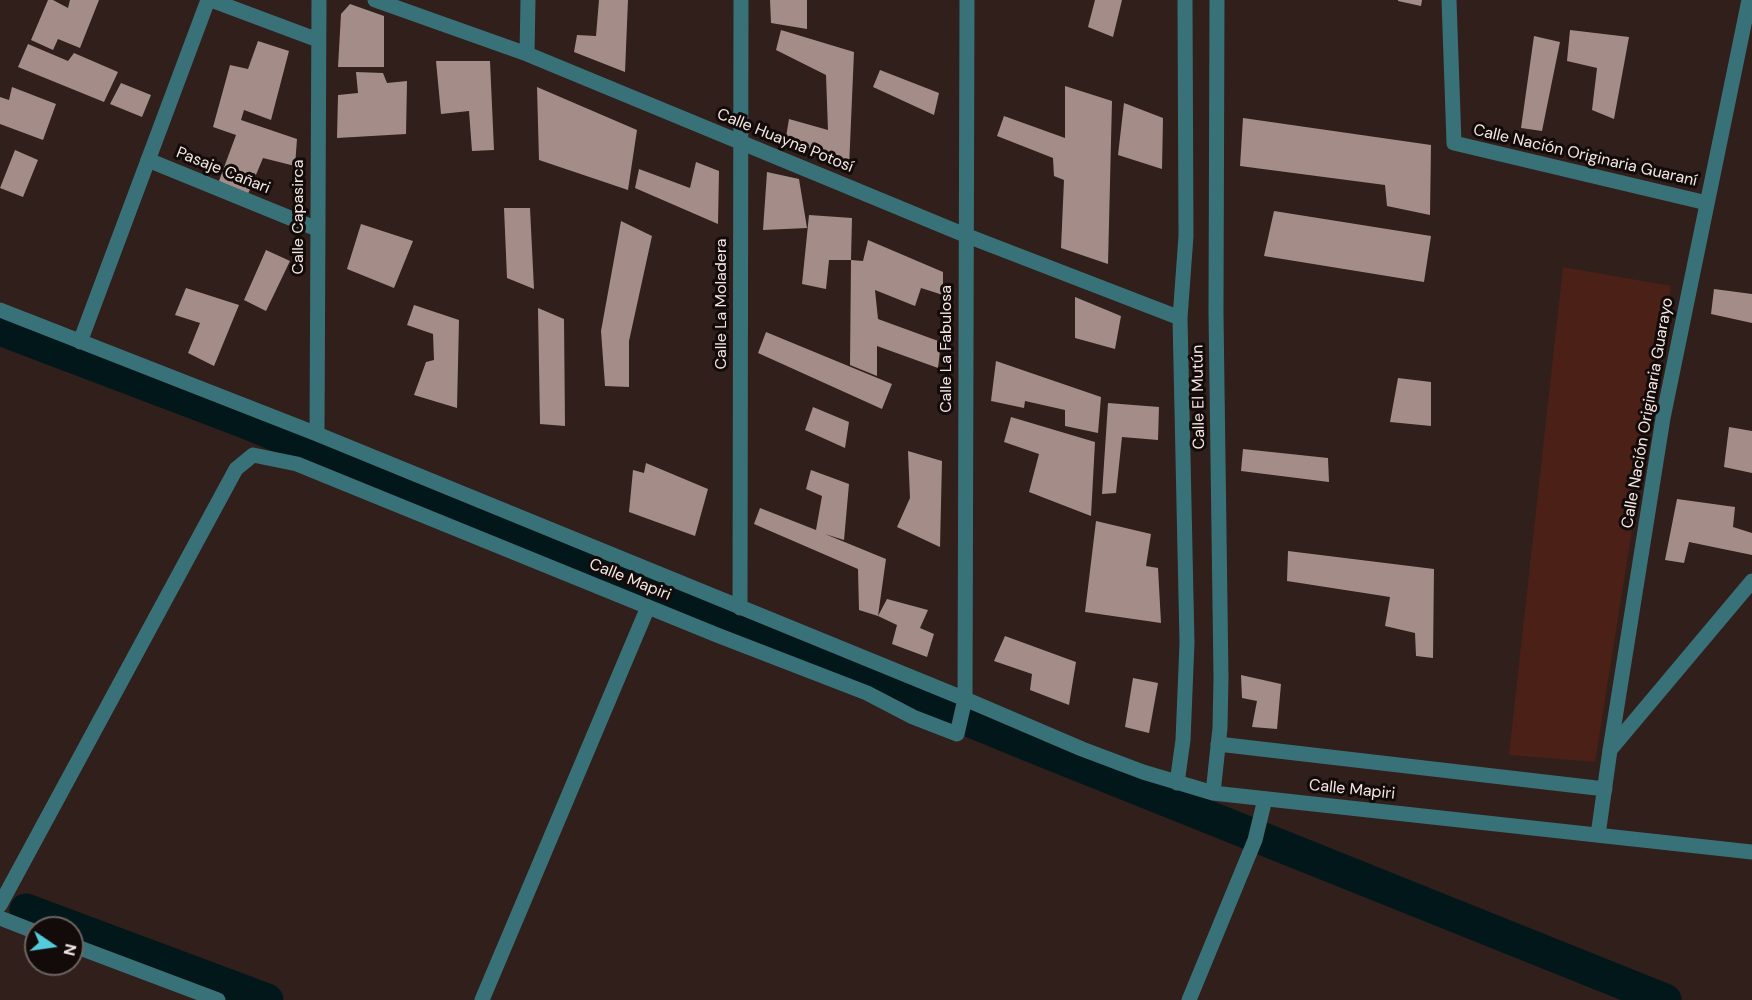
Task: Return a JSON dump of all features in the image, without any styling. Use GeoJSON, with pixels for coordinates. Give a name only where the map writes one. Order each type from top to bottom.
{"type":"FeatureCollection","features":[{"type":"Feature","properties":{"kind":"street"},"geometry":{"type":"LineString","coordinates":[[80,342],[210,0],[318,40]]}},
{"type":"Feature","properties":{"kind":"street","name":"Calle Capasirca"},"geometry":{"type":"LineString","coordinates":[[317,434],[319,0]]}},
{"type":"Feature","properties":{"kind":"street","name":"Calle Huayna Potosí"},"geometry":{"type":"LineString","coordinates":[[375,0],[526,54],[965,235],[1180,318]]}},
{"type":"Feature","properties":{"kind":"street"},"geometry":{"type":"LineString","coordinates":[[526,54],[528,0]]}},
{"type":"Feature","properties":{"kind":"street","name":"Calle La Moladera"},"geometry":{"type":"LineString","coordinates":[[740,608],[741,0]]}},
{"type":"Feature","properties":{"kind":"street","name":"Calle La Fabulosa"},"geometry":{"type":"LineString","coordinates":[[965,699],[967,0]]}},
{"type":"Feature","properties":{"kind":"street","name":"Calle El Mutún"},"geometry":{"type":"LineString","coordinates":[[1177,783],[1183,740],[1187,643],[1180,318],[1186,236],[1185,0]]}},
{"type":"Feature","properties":{"kind":"street","name":"Calle El Mutún"},"geometry":{"type":"LineString","coordinates":[[1213,793],[1221,678],[1216,313],[1217,0]]}},
{"type":"Feature","properties":{"kind":"street","name":"Calle Nación Originaria Guaraní"},"geometry":{"type":"LineString","coordinates":[[1449,0],[1454,143],[1707,203]]}},
{"type":"Feature","properties":{"kind":"street","name":"Calle Nación Originaria Guarayo"},"geometry":{"type":"LineString","coordinates":[[1598,835],[1663,418],[1749,0]]}},
{"type":"Feature","properties":{"kind":"street","name":"Pasaje Cañari"},"geometry":{"type":"LineString","coordinates":[[148,160],[317,229]]}},
{"type":"Feature","properties":{"kind":"street","name":"Calle Mapiri"},"geometry":{"type":"LineString","coordinates":[[0,310],[317,434],[1082,749],[1177,783],[1213,793],[1752,852]]}},
{"type":"Feature","properties":{"kind":"street","name":"Calle Mapiri"},"geometry":{"type":"LineString","coordinates":[[0,905],[236,469],[253,455],[297,464],[648,607],[867,693],[913,717],[957,734],[965,699]]}},
{"type":"Feature","properties":{"kind":"street"},"geometry":{"type":"LineString","coordinates":[[1610,750],[1752,581]]}},
{"type":"Feature","properties":{"kind":"street"},"geometry":{"type":"LineString","coordinates":[[482,1000],[648,607]]}},
{"type":"Feature","properties":{"kind":"street"},"geometry":{"type":"LineString","coordinates":[[1218,744],[1605,789]]}},
{"type":"Feature","properties":{"kind":"street"},"geometry":{"type":"LineString","coordinates":[[1189,1000],[1256,840],[1265,799]]}},
{"type":"Feature","properties":{"kind":"street"},"geometry":{"type":"LineString","coordinates":[[0,918],[24,927]]}},
{"type":"Feature","properties":{"kind":"street"},"geometry":{"type":"LineString","coordinates":[[84,950],[218,1000]]}},
{"type":"Feature","properties":{"kind":"shaded area"},"geometry":{"type":"Polygon","coordinates":[[[1563,267],[1671,286],[1595,762],[1509,755],[1563,267]]]}},
{"type":"Feature","properties":{"kind":"building"},"geometry":{"type":"Polygon","coordinates":[[[48,0],[53,0],[68,8],[70,0],[99,0],[80,48],[58,39],[53,50],[31,40],[48,0]]]}},
{"type":"Feature","properties":{"kind":"building"},"geometry":{"type":"Polygon","coordinates":[[[599,0],[628,0],[625,72],[574,52],[577,35],[596,36],[599,0]]]}},
{"type":"Feature","properties":{"kind":"building"},"geometry":{"type":"Polygon","coordinates":[[[770,0],[807,0],[807,29],[771,23],[770,0]]]}},
{"type":"Feature","properties":{"kind":"building"},"geometry":{"type":"Polygon","coordinates":[[[1095,0],[1122,0],[1113,37],[1088,27],[1095,0]]]}},
{"type":"Feature","properties":{"kind":"building"},"geometry":{"type":"Polygon","coordinates":[[[1398,0],[1422,0],[1421,6],[1398,0]]]}},
{"type":"Feature","properties":{"kind":"building"},"geometry":{"type":"Polygon","coordinates":[[[350,4],[384,16],[384,67],[338,67],[341,14],[350,4]]]}},
{"type":"Feature","properties":{"kind":"building"},"geometry":{"type":"Polygon","coordinates":[[[781,30],[854,52],[849,168],[786,137],[789,119],[828,130],[826,75],[776,50],[781,30]]]}},
{"type":"Feature","properties":{"kind":"building"},"geometry":{"type":"Polygon","coordinates":[[[1570,30],[1629,37],[1614,119],[1592,110],[1597,68],[1567,61],[1570,30]]]}},
{"type":"Feature","properties":{"kind":"building"},"geometry":{"type":"Polygon","coordinates":[[[1534,36],[1560,42],[1542,131],[1521,128],[1534,36]]]}},
{"type":"Feature","properties":{"kind":"building"},"geometry":{"type":"Polygon","coordinates":[[[258,41],[289,51],[271,120],[244,110],[241,120],[297,139],[295,166],[263,158],[248,194],[219,181],[236,135],[213,127],[230,65],[248,69],[258,41]]]}},
{"type":"Feature","properties":{"kind":"building"},"geometry":{"type":"Polygon","coordinates":[[[28,44],[68,61],[74,53],[118,72],[104,102],[18,67],[28,44]]]}},
{"type":"Feature","properties":{"kind":"building"},"geometry":{"type":"Polygon","coordinates":[[[436,61],[490,61],[494,150],[472,151],[469,111],[441,114],[436,61]]]}},
{"type":"Feature","properties":{"kind":"building"},"geometry":{"type":"Polygon","coordinates":[[[880,70],[939,93],[934,115],[873,87],[880,70]]]}},
{"type":"Feature","properties":{"kind":"building"},"geometry":{"type":"Polygon","coordinates":[[[356,72],[383,73],[387,83],[407,81],[406,134],[337,138],[338,95],[358,93],[356,72]]]}},
{"type":"Feature","properties":{"kind":"building"},"geometry":{"type":"Polygon","coordinates":[[[121,83],[151,95],[142,117],[110,104],[121,83]]]}},
{"type":"Feature","properties":{"kind":"building"},"geometry":{"type":"Polygon","coordinates":[[[1065,86],[1112,101],[1108,264],[1061,248],[1064,180],[1054,176],[1053,158],[997,136],[1004,116],[1065,138],[1065,86]]]}},
{"type":"Feature","properties":{"kind":"building"},"geometry":{"type":"Polygon","coordinates":[[[12,87],[56,104],[43,140],[0,124],[0,97],[9,100],[12,87]]]}},
{"type":"Feature","properties":{"kind":"building"},"geometry":{"type":"Polygon","coordinates":[[[537,87],[637,130],[628,190],[539,160],[537,87]]]}},
{"type":"Feature","properties":{"kind":"building"},"geometry":{"type":"Polygon","coordinates":[[[1124,103],[1163,118],[1162,169],[1118,155],[1124,103]]]}},
{"type":"Feature","properties":{"kind":"building"},"geometry":{"type":"Polygon","coordinates":[[[1243,118],[1431,145],[1430,215],[1387,206],[1385,185],[1240,166],[1243,118]]]}},
{"type":"Feature","properties":{"kind":"building"},"geometry":{"type":"Polygon","coordinates":[[[15,150],[38,160],[23,197],[0,188],[15,150]]]}},
{"type":"Feature","properties":{"kind":"building"},"geometry":{"type":"Polygon","coordinates":[[[696,162],[719,171],[718,224],[635,188],[639,169],[690,188],[696,162]]]}},
{"type":"Feature","properties":{"kind":"building"},"geometry":{"type":"Polygon","coordinates":[[[767,172],[799,179],[807,228],[763,230],[767,172]]]}},
{"type":"Feature","properties":{"kind":"building"},"geometry":{"type":"Polygon","coordinates":[[[504,208],[530,208],[534,289],[507,278],[504,208]]]}},
{"type":"Feature","properties":{"kind":"building"},"geometry":{"type":"Polygon","coordinates":[[[1274,211],[1431,236],[1424,282],[1264,256],[1274,211]]]}},
{"type":"Feature","properties":{"kind":"building"},"geometry":{"type":"Polygon","coordinates":[[[809,215],[852,218],[851,260],[829,260],[826,289],[802,284],[809,215]]]}},
{"type":"Feature","properties":{"kind":"building"},"geometry":{"type":"Polygon","coordinates":[[[621,221],[652,236],[629,341],[629,387],[605,386],[601,331],[621,221]]]}},
{"type":"Feature","properties":{"kind":"building"},"geometry":{"type":"Polygon","coordinates":[[[361,224],[413,241],[394,288],[347,269],[361,224]]]}},
{"type":"Feature","properties":{"kind":"building"},"geometry":{"type":"Polygon","coordinates":[[[868,240],[943,272],[943,295],[921,288],[915,306],[875,290],[878,319],[941,342],[938,368],[877,346],[877,376],[850,365],[851,260],[863,261],[868,240]]]}},
{"type":"Feature","properties":{"kind":"building"},"geometry":{"type":"Polygon","coordinates":[[[266,250],[290,261],[266,311],[244,300],[266,250]]]}},
{"type":"Feature","properties":{"kind":"building"},"geometry":{"type":"Polygon","coordinates":[[[186,288],[239,305],[214,366],[188,353],[200,323],[175,315],[186,288]]]}},
{"type":"Feature","properties":{"kind":"building"},"geometry":{"type":"Polygon","coordinates":[[[1714,289],[1752,294],[1752,323],[1711,314],[1714,289]]]}},
{"type":"Feature","properties":{"kind":"building"},"geometry":{"type":"Polygon","coordinates":[[[1075,297],[1121,316],[1115,349],[1075,338],[1075,297]]]}},
{"type":"Feature","properties":{"kind":"building"},"geometry":{"type":"Polygon","coordinates":[[[414,305],[459,320],[457,408],[414,395],[426,362],[434,360],[433,334],[407,325],[414,305]]]}},
{"type":"Feature","properties":{"kind":"building"},"geometry":{"type":"Polygon","coordinates":[[[538,308],[564,319],[565,426],[540,424],[538,308]]]}},
{"type":"Feature","properties":{"kind":"building"},"geometry":{"type":"Polygon","coordinates":[[[766,332],[892,384],[882,409],[758,353],[766,332]]]}},
{"type":"Feature","properties":{"kind":"building"},"geometry":{"type":"Polygon","coordinates":[[[996,361],[1101,397],[1098,433],[1065,426],[1065,410],[1025,401],[1024,408],[991,401],[996,361]]]}},
{"type":"Feature","properties":{"kind":"building"},"geometry":{"type":"Polygon","coordinates":[[[1398,378],[1431,382],[1431,426],[1390,422],[1398,378]]]}},
{"type":"Feature","properties":{"kind":"building"},"geometry":{"type":"Polygon","coordinates":[[[1108,403],[1159,407],[1158,440],[1122,437],[1116,493],[1102,494],[1108,403]]]}},
{"type":"Feature","properties":{"kind":"building"},"geometry":{"type":"Polygon","coordinates":[[[813,407],[849,422],[845,448],[805,430],[813,407]]]}},
{"type":"Feature","properties":{"kind":"building"},"geometry":{"type":"Polygon","coordinates":[[[1011,417],[1095,442],[1091,516],[1029,492],[1039,454],[1004,442],[1011,417]]]}},
{"type":"Feature","properties":{"kind":"building"},"geometry":{"type":"Polygon","coordinates":[[[1729,427],[1752,431],[1752,473],[1724,467],[1729,427]]]}},
{"type":"Feature","properties":{"kind":"building"},"geometry":{"type":"Polygon","coordinates":[[[1243,449],[1328,458],[1329,482],[1241,471],[1243,449]]]}},
{"type":"Feature","properties":{"kind":"building"},"geometry":{"type":"Polygon","coordinates":[[[908,451],[942,461],[940,547],[897,527],[910,498],[908,451]]]}},
{"type":"Feature","properties":{"kind":"building"},"geometry":{"type":"Polygon","coordinates":[[[646,463],[708,489],[695,536],[629,512],[633,470],[644,473],[646,463]]]}},
{"type":"Feature","properties":{"kind":"building"},"geometry":{"type":"Polygon","coordinates":[[[811,470],[849,484],[844,540],[825,534],[886,559],[878,616],[859,610],[858,569],[754,524],[760,508],[816,530],[822,496],[806,489],[811,470]]]}},
{"type":"Feature","properties":{"kind":"building"},"geometry":{"type":"Polygon","coordinates":[[[1677,499],[1735,507],[1733,527],[1752,533],[1752,555],[1689,542],[1684,563],[1665,560],[1677,499]]]}},
{"type":"Feature","properties":{"kind":"building"},"geometry":{"type":"Polygon","coordinates":[[[1096,521],[1151,534],[1146,566],[1158,568],[1161,623],[1085,612],[1096,521]]]}},
{"type":"Feature","properties":{"kind":"building"},"geometry":{"type":"Polygon","coordinates":[[[1288,551],[1434,569],[1433,658],[1416,656],[1415,633],[1385,626],[1390,597],[1287,581],[1288,551]]]}},
{"type":"Feature","properties":{"kind":"building"},"geometry":{"type":"Polygon","coordinates":[[[887,599],[928,610],[920,628],[934,634],[927,657],[892,644],[897,625],[878,616],[887,599]]]}},
{"type":"Feature","properties":{"kind":"building"},"geometry":{"type":"Polygon","coordinates":[[[1005,636],[1076,662],[1069,705],[1030,690],[1032,674],[994,661],[1005,636]]]}},
{"type":"Feature","properties":{"kind":"building"},"geometry":{"type":"Polygon","coordinates":[[[1241,675],[1281,684],[1277,729],[1252,727],[1257,701],[1242,698],[1241,675]]]}},
{"type":"Feature","properties":{"kind":"building"},"geometry":{"type":"Polygon","coordinates":[[[1133,678],[1158,683],[1149,733],[1125,727],[1133,678]]]}},
{"type":"Feature","properties":{"kind":"waterway"},"geometry":{"type":"LineString","coordinates":[[0,329],[240,420],[1029,745],[1665,1000]]}},
{"type":"Feature","properties":{"kind":"waterway"},"geometry":{"type":"LineString","coordinates":[[26,910],[267,1000]]}}]}
